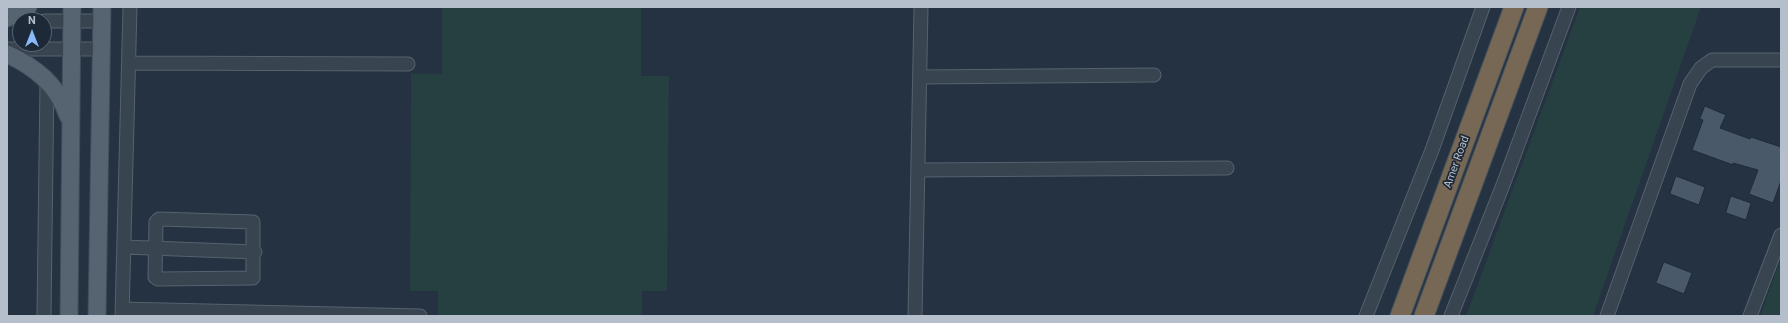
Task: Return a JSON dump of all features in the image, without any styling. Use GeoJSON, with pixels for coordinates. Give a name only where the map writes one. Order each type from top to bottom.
{"type":"FeatureCollection","features":[{"type":"Feature","properties":{"kind":"highway","name":"Amer Road"},"geometry":{"type":"LineString","coordinates":[[1400,316],[1514,7]]}},
{"type":"Feature","properties":{"kind":"highway","name":"Amer Road"},"geometry":{"type":"LineString","coordinates":[[1424,316],[1538,7]]}},
{"type":"Feature","properties":{"kind":"main road"},"geometry":{"type":"LineString","coordinates":[[7,19],[28,7]]}},
{"type":"Feature","properties":{"kind":"main road"},"geometry":{"type":"LineString","coordinates":[[68,316],[72,14]]}},
{"type":"Feature","properties":{"kind":"main road"},"geometry":{"type":"LineString","coordinates":[[97,316],[102,14]]}},
{"type":"Feature","properties":{"kind":"main road"},"geometry":{"type":"LineString","coordinates":[[7,54],[25,63],[47,80],[64,102],[71,123]]}},
{"type":"Feature","properties":{"kind":"street"},"geometry":{"type":"LineString","coordinates":[[130,7],[122,312],[420,316]]}},
{"type":"Feature","properties":{"kind":"street"},"geometry":{"type":"LineString","coordinates":[[915,316],[921,7]]}},
{"type":"Feature","properties":{"kind":"street"},"geometry":{"type":"LineString","coordinates":[[1366,316],[1432,150],[1483,7]]}},
{"type":"Feature","properties":{"kind":"street"},"geometry":{"type":"LineString","coordinates":[[1451,316],[1503,185],[1568,7]]}},
{"type":"Feature","properties":{"kind":"street"},"geometry":{"type":"LineString","coordinates":[[52,18],[72,14],[102,14]]}},
{"type":"Feature","properties":{"kind":"street"},"geometry":{"type":"LineString","coordinates":[[7,49],[101,49]]}},
{"type":"Feature","properties":{"kind":"street"},"geometry":{"type":"LineString","coordinates":[[1607,316],[1690,84],[1701,68],[1712,60],[1781,60]]}},
{"type":"Feature","properties":{"kind":"street"},"geometry":{"type":"LineString","coordinates":[[129,62],[408,64]]}},
{"type":"Feature","properties":{"kind":"street"},"geometry":{"type":"LineString","coordinates":[[920,77],[1154,76]]}},
{"type":"Feature","properties":{"kind":"street"},"geometry":{"type":"LineString","coordinates":[[44,316],[47,80]]}},
{"type":"Feature","properties":{"kind":"street"},"geometry":{"type":"LineString","coordinates":[[918,170],[1227,168]]}},
{"type":"Feature","properties":{"kind":"street"},"geometry":{"type":"LineString","coordinates":[[159,219],[251,221],[254,224],[254,276],[252,279],[158,279],[155,277],[155,248],[156,222],[159,219]]}},
{"type":"Feature","properties":{"kind":"street"},"geometry":{"type":"LineString","coordinates":[[1750,316],[1781,235]]}},
{"type":"Feature","properties":{"kind":"street"},"geometry":{"type":"LineString","coordinates":[[124,247],[255,252]]}},
{"type":"Feature","properties":{"kind":"green space"},"geometry":{"type":"Polygon","coordinates":[[[442,7],[641,7],[641,76],[669,76],[667,291],[642,291],[642,316],[438,316],[438,291],[410,291],[411,74],[442,74],[442,7]]]}},
{"type":"Feature","properties":{"kind":"green space"},"geometry":{"type":"Polygon","coordinates":[[[1580,7],[1701,7],[1593,316],[1466,316],[1580,7]]]}},
{"type":"Feature","properties":{"kind":"green space"},"geometry":{"type":"Polygon","coordinates":[[[1781,258],[1781,316],[1760,316],[1781,258]]]}},
{"type":"Feature","properties":{"kind":"building"},"geometry":{"type":"Polygon","coordinates":[[[1705,106],[1726,115],[1720,128],[1750,139],[1751,137],[1781,147],[1781,181],[1773,203],[1749,194],[1758,170],[1733,163],[1733,165],[1692,150],[1703,120],[1700,119],[1705,106]]]}},
{"type":"Feature","properties":{"kind":"building"},"geometry":{"type":"Polygon","coordinates":[[[1676,176],[1705,187],[1699,205],[1670,194],[1676,176]]]}},
{"type":"Feature","properties":{"kind":"building"},"geometry":{"type":"Polygon","coordinates":[[[1731,196],[1751,203],[1746,220],[1726,213],[1731,196]]]}},
{"type":"Feature","properties":{"kind":"building"},"geometry":{"type":"Polygon","coordinates":[[[1664,262],[1692,273],[1684,294],[1656,283],[1664,262]]]}}]}
